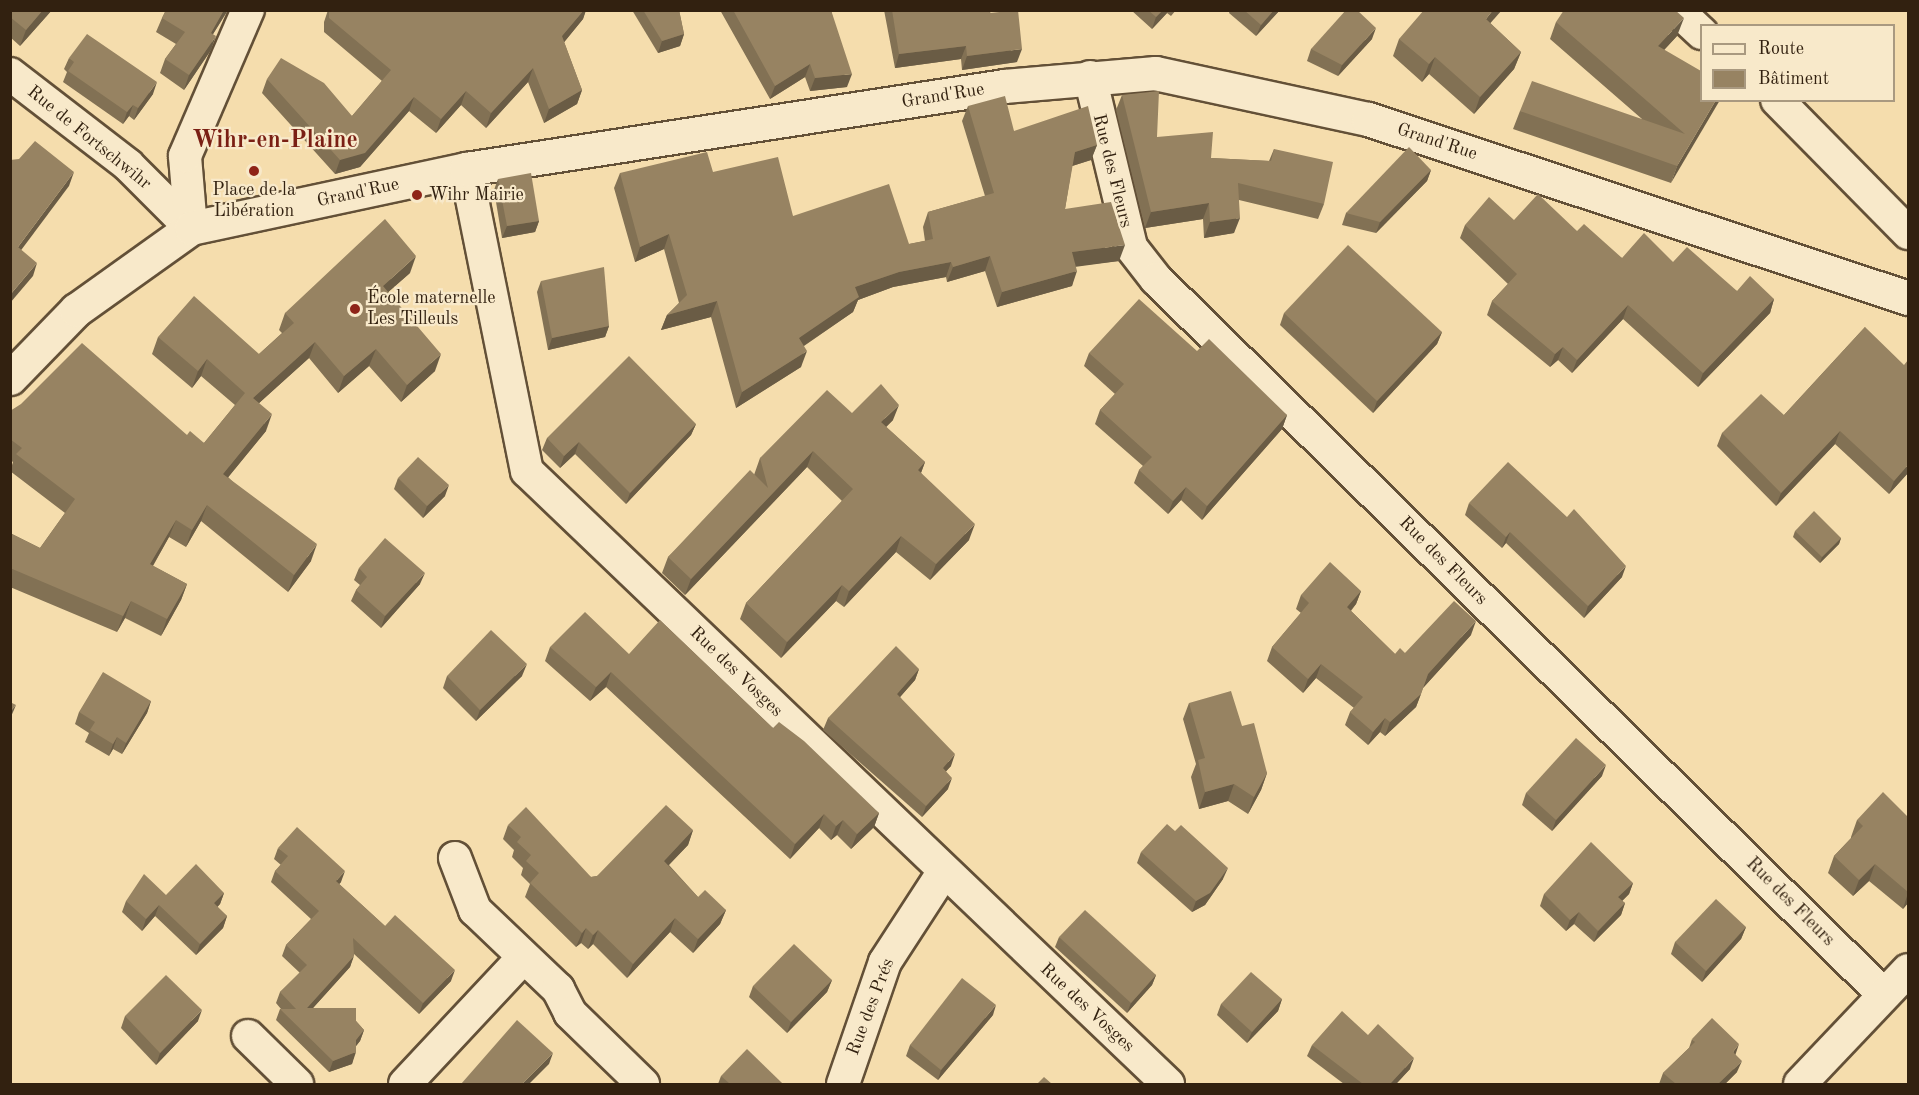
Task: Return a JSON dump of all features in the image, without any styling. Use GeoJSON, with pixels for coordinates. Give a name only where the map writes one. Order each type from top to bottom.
{"type":"FeatureCollection","features":[{"type":"Feature","properties":{"kind":"street"},"geometry":{"type":"LineString","coordinates":[[191,228],[185,156],[248,10]]}},
{"type":"Feature","properties":{"kind":"street"},"geometry":{"type":"LineString","coordinates":[[1677,10],[1700,32]]}},
{"type":"Feature","properties":{"kind":"street","name":"Grand'Rue"},"geometry":{"type":"LineString","coordinates":[[10,378],[76,310],[191,228],[466,169],[1090,77],[1155,73],[1368,119],[1908,298]]}},
{"type":"Feature","properties":{"kind":"street","name":"Rue de Fortschwihr"},"geometry":{"type":"LineString","coordinates":[[10,74],[128,165],[191,228]]}},
{"type":"Feature","properties":{"kind":"street","name":"Rue des Fleurs"},"geometry":{"type":"LineString","coordinates":[[1090,77],[1131,247],[1156,279],[1884,995]]}},
{"type":"Feature","properties":{"kind":"street"},"geometry":{"type":"LineString","coordinates":[[1779,102],[1908,233]]}},
{"type":"Feature","properties":{"kind":"street","name":"Rue des Vosges"},"geometry":{"type":"LineString","coordinates":[[466,169],[527,471],[1168,1084]]}},
{"type":"Feature","properties":{"kind":"street"},"geometry":{"type":"LineString","coordinates":[[455,858],[475,910],[643,1084]]}},
{"type":"Feature","properties":{"kind":"street","name":"Rue des Prés"},"geometry":{"type":"LineString","coordinates":[[843,1084],[885,962],[944,871]]}},
{"type":"Feature","properties":{"kind":"street"},"geometry":{"type":"LineString","coordinates":[[405,1084],[523,958]]}},
{"type":"Feature","properties":{"kind":"street"},"geometry":{"type":"LineString","coordinates":[[1800,1084],[1908,970]]}},
{"type":"Feature","properties":{"kind":"street"},"geometry":{"type":"LineString","coordinates":[[248,1036],[297,1084]]}},
{"type":"Feature","properties":{"kind":"building"},"geometry":{"type":"Polygon","coordinates":[[[10,10],[43,10],[26,30],[10,17],[10,10]]]}},
{"type":"Feature","properties":{"kind":"building"},"geometry":{"type":"Polygon","coordinates":[[[166,10],[224,10],[211,33],[216,36],[189,75],[165,59],[185,32],[162,18],[166,10]]]}},
{"type":"Feature","properties":{"kind":"building"},"geometry":{"type":"Polygon","coordinates":[[[329,10],[584,10],[562,36],[582,90],[549,109],[533,68],[491,113],[466,91],[441,119],[414,97],[365,153],[340,160],[267,79],[281,58],[324,83],[352,116],[391,70],[329,18],[329,10]]]}},
{"type":"Feature","properties":{"kind":"building"},"geometry":{"type":"Polygon","coordinates":[[[643,10],[679,10],[684,34],[662,41],[643,10]]]}},
{"type":"Feature","properties":{"kind":"building"},"geometry":{"type":"Polygon","coordinates":[[[733,10],[831,10],[852,74],[815,78],[810,64],[775,86],[733,10]]]}},
{"type":"Feature","properties":{"kind":"building"},"geometry":{"type":"Polygon","coordinates":[[[892,10],[989,10],[990,13],[1018,10],[1022,49],[967,56],[966,46],[899,54],[892,10]]]}},
{"type":"Feature","properties":{"kind":"building"},"geometry":{"type":"Polygon","coordinates":[[[1148,10],[1163,10],[1156,17],[1148,10]]]}},
{"type":"Feature","properties":{"kind":"building"},"geometry":{"type":"Polygon","coordinates":[[[1244,10],[1274,10],[1261,25],[1244,10]]]}},
{"type":"Feature","properties":{"kind":"building"},"geometry":{"type":"Polygon","coordinates":[[[1346,10],[1357,10],[1376,28],[1342,65],[1311,49],[1346,10]]]}},
{"type":"Feature","properties":{"kind":"building"},"geometry":{"type":"Polygon","coordinates":[[[1424,10],[1493,10],[1486,19],[1521,52],[1480,97],[1435,57],[1429,64],[1399,39],[1424,10]]]}},
{"type":"Feature","properties":{"kind":"building"},"geometry":{"type":"Polygon","coordinates":[[[1564,10],[1675,10],[1684,18],[1658,46],[1700,70],[1700,102],[1715,102],[1677,166],[1520,111],[1532,81],[1685,134],[1556,22],[1564,10]]]}},
{"type":"Feature","properties":{"kind":"building"},"geometry":{"type":"Polygon","coordinates":[[[87,34],[157,82],[138,108],[133,105],[127,112],[68,71],[74,62],[69,58],[87,34]]]}},
{"type":"Feature","properties":{"kind":"building"},"geometry":{"type":"Polygon","coordinates":[[[1159,91],[1157,137],[1213,132],[1211,158],[1271,161],[1274,149],[1333,162],[1324,204],[1238,183],[1240,218],[1210,222],[1209,203],[1151,212],[1122,95],[1159,91]]]}},
{"type":"Feature","properties":{"kind":"building"},"geometry":{"type":"Polygon","coordinates":[[[1005,96],[1014,131],[1088,106],[1097,145],[1075,152],[1065,209],[1111,202],[1125,245],[1072,252],[1077,271],[1002,292],[990,256],[953,267],[951,262],[899,272],[855,287],[859,297],[799,338],[807,351],[742,392],[717,301],[667,315],[687,295],[669,234],[640,247],[620,173],[707,152],[713,172],[778,157],[793,216],[889,184],[909,244],[933,239],[928,212],[994,193],[968,106],[1005,96]]]}},
{"type":"Feature","properties":{"kind":"building"},"geometry":{"type":"Polygon","coordinates":[[[35,141],[74,172],[18,247],[37,263],[10,295],[10,160],[19,159],[35,141]]]}},
{"type":"Feature","properties":{"kind":"building"},"geometry":{"type":"Polygon","coordinates":[[[1409,147],[1431,170],[1380,222],[1346,213],[1409,147]]]}},
{"type":"Feature","properties":{"kind":"building"},"geometry":{"type":"Polygon","coordinates":[[[531,173],[539,221],[507,226],[498,179],[531,173]]]}},
{"type":"Feature","properties":{"kind":"building"},"geometry":{"type":"Polygon","coordinates":[[[1538,194],[1577,231],[1584,224],[1622,258],[1644,233],[1673,262],[1687,247],[1737,291],[1750,276],[1774,299],[1703,373],[1628,305],[1577,360],[1563,347],[1555,354],[1492,301],[1517,274],[1465,225],[1489,197],[1514,220],[1538,194]]]}},
{"type":"Feature","properties":{"kind":"building"},"geometry":{"type":"Polygon","coordinates":[[[385,219],[416,256],[383,286],[441,354],[407,385],[376,349],[344,376],[315,342],[253,398],[272,414],[223,474],[317,544],[294,575],[207,505],[192,530],[176,520],[150,564],[187,584],[167,619],[131,601],[123,616],[10,568],[10,533],[40,548],[75,499],[16,454],[22,448],[10,439],[10,411],[21,404],[82,343],[187,435],[190,431],[204,443],[245,393],[207,359],[198,371],[158,337],[194,296],[259,354],[294,323],[285,313],[385,219]]]}},
{"type":"Feature","properties":{"kind":"building"},"geometry":{"type":"Polygon","coordinates":[[[1348,245],[1442,332],[1377,401],[1284,313],[1348,245]]]}},
{"type":"Feature","properties":{"kind":"building"},"geometry":{"type":"Polygon","coordinates":[[[604,267],[609,326],[552,338],[541,281],[604,267]]]}},
{"type":"Feature","properties":{"kind":"building"},"geometry":{"type":"Polygon","coordinates":[[[1139,299],[1197,351],[1209,339],[1287,415],[1207,506],[1186,487],[1173,501],[1139,470],[1152,457],[1100,410],[1124,384],[1089,353],[1139,299]]]}},
{"type":"Feature","properties":{"kind":"building"},"geometry":{"type":"Polygon","coordinates":[[[1865,327],[1904,365],[1908,360],[1908,465],[1894,481],[1840,431],[1781,493],[1722,433],[1761,394],[1784,415],[1865,327]]]}},
{"type":"Feature","properties":{"kind":"building"},"geometry":{"type":"Polygon","coordinates":[[[629,356],[696,424],[630,493],[579,442],[564,456],[547,438],[629,356]]]}},
{"type":"Feature","properties":{"kind":"building"},"geometry":{"type":"Polygon","coordinates":[[[881,384],[899,405],[881,422],[925,462],[918,470],[975,524],[936,564],[901,536],[849,591],[842,585],[787,642],[746,603],[853,489],[813,451],[691,579],[668,557],[750,470],[768,488],[760,458],[827,390],[852,413],[881,384]]]}},
{"type":"Feature","properties":{"kind":"building"},"geometry":{"type":"Polygon","coordinates":[[[418,457],[449,485],[427,506],[398,478],[418,457]]]}},
{"type":"Feature","properties":{"kind":"building"},"geometry":{"type":"Polygon","coordinates":[[[1508,462],[1567,517],[1574,509],[1626,566],[1588,606],[1510,532],[1506,537],[1469,503],[1508,462]]]}},
{"type":"Feature","properties":{"kind":"building"},"geometry":{"type":"Polygon","coordinates":[[[1814,511],[1841,538],[1822,557],[1795,531],[1814,511]]]}},
{"type":"Feature","properties":{"kind":"building"},"geometry":{"type":"Polygon","coordinates":[[[385,538],[425,573],[385,616],[356,590],[367,577],[359,568],[385,538]]]}},
{"type":"Feature","properties":{"kind":"building"},"geometry":{"type":"Polygon","coordinates":[[[1330,562],[1361,591],[1347,607],[1395,654],[1400,648],[1405,653],[1454,601],[1476,621],[1428,674],[1421,694],[1390,722],[1385,718],[1373,732],[1350,712],[1363,697],[1321,664],[1308,679],[1272,647],[1309,603],[1301,595],[1330,562]]]}},
{"type":"Feature","properties":{"kind":"building"},"geometry":{"type":"Polygon","coordinates":[[[585,612],[629,654],[660,620],[773,728],[779,722],[804,741],[879,813],[857,834],[843,820],[836,826],[824,814],[795,844],[611,672],[596,687],[550,647],[585,612]]]}},
{"type":"Feature","properties":{"kind":"building"},"geometry":{"type":"Polygon","coordinates":[[[491,630],[527,664],[480,710],[447,676],[491,630]]]}},
{"type":"Feature","properties":{"kind":"building"},"geometry":{"type":"Polygon","coordinates":[[[896,646],[919,669],[897,694],[955,754],[943,768],[952,778],[926,806],[828,718],[896,646]]]}},
{"type":"Feature","properties":{"kind":"building"},"geometry":{"type":"Polygon","coordinates":[[[103,672],[151,701],[126,743],[117,737],[113,744],[90,730],[95,722],[79,712],[103,672]]]}},
{"type":"Feature","properties":{"kind":"building"},"geometry":{"type":"Polygon","coordinates":[[[1231,691],[1242,726],[1254,723],[1267,773],[1254,797],[1234,784],[1205,792],[1198,760],[1205,758],[1189,703],[1231,691]]]}},
{"type":"Feature","properties":{"kind":"building"},"geometry":{"type":"Polygon","coordinates":[[[10,702],[16,705],[10,712],[10,702]]]}},
{"type":"Feature","properties":{"kind":"building"},"geometry":{"type":"Polygon","coordinates":[[[1576,738],[1606,765],[1556,820],[1526,793],[1576,738]]]}},
{"type":"Feature","properties":{"kind":"building"},"geometry":{"type":"Polygon","coordinates":[[[1883,792],[1908,817],[1908,892],[1875,864],[1859,880],[1834,856],[1863,826],[1857,820],[1883,792]]]}},
{"type":"Feature","properties":{"kind":"building"},"geometry":{"type":"Polygon","coordinates":[[[666,805],[693,830],[664,861],[698,897],[705,890],[726,910],[698,939],[675,918],[633,964],[598,930],[593,935],[586,928],[582,933],[530,883],[539,873],[526,861],[531,855],[517,842],[521,837],[508,825],[526,807],[591,877],[597,876],[666,805]]]}},
{"type":"Feature","properties":{"kind":"building"},"geometry":{"type":"Polygon","coordinates":[[[1167,824],[1175,831],[1181,825],[1228,868],[1210,893],[1196,901],[1141,852],[1167,824]]]}},
{"type":"Feature","properties":{"kind":"building"},"geometry":{"type":"Polygon","coordinates":[[[297,827],[345,871],[336,881],[385,926],[395,915],[455,970],[423,1003],[353,938],[354,956],[307,1008],[356,1008],[356,1021],[364,1030],[356,1040],[356,1052],[333,1061],[280,1009],[296,1009],[280,992],[307,965],[286,945],[319,911],[275,871],[288,856],[278,848],[297,827]]]}},
{"type":"Feature","properties":{"kind":"building"},"geometry":{"type":"Polygon","coordinates":[[[1591,842],[1633,883],[1618,897],[1625,903],[1598,931],[1579,912],[1570,920],[1544,894],[1591,842]]]}},
{"type":"Feature","properties":{"kind":"building"},"geometry":{"type":"Polygon","coordinates":[[[196,864],[224,893],[214,903],[227,916],[200,944],[159,905],[146,919],[126,901],[144,874],[166,895],[196,864]]]}},
{"type":"Feature","properties":{"kind":"building"},"geometry":{"type":"Polygon","coordinates":[[[1716,899],[1746,927],[1706,971],[1675,942],[1716,899]]]}},
{"type":"Feature","properties":{"kind":"building"},"geometry":{"type":"Polygon","coordinates":[[[1085,910],[1156,975],[1131,1003],[1059,937],[1085,910]]]}},
{"type":"Feature","properties":{"kind":"building"},"geometry":{"type":"Polygon","coordinates":[[[794,944],[832,980],[791,1022],[753,986],[794,944]]]}},
{"type":"Feature","properties":{"kind":"building"},"geometry":{"type":"Polygon","coordinates":[[[1251,972],[1282,999],[1252,1032],[1221,1004],[1251,972]]]}},
{"type":"Feature","properties":{"kind":"building"},"geometry":{"type":"Polygon","coordinates":[[[166,975],[202,1010],[160,1053],[125,1016],[166,975]]]}},
{"type":"Feature","properties":{"kind":"building"},"geometry":{"type":"Polygon","coordinates":[[[962,978],[996,1005],[941,1070],[910,1045],[962,978]]]}},
{"type":"Feature","properties":{"kind":"building"},"geometry":{"type":"Polygon","coordinates":[[[1342,1011],[1368,1035],[1378,1024],[1414,1058],[1390,1084],[1363,1084],[1312,1045],[1342,1011]]]}},
{"type":"Feature","properties":{"kind":"building"},"geometry":{"type":"Polygon","coordinates":[[[1712,1018],[1739,1044],[1733,1052],[1742,1061],[1718,1084],[1676,1084],[1663,1073],[1695,1042],[1692,1039],[1712,1018]]]}},
{"type":"Feature","properties":{"kind":"building"},"geometry":{"type":"Polygon","coordinates":[[[517,1020],[553,1053],[522,1084],[461,1084],[517,1020]]]}},
{"type":"Feature","properties":{"kind":"building"},"geometry":{"type":"Polygon","coordinates":[[[747,1049],[782,1083],[730,1084],[721,1076],[747,1049]]]}},
{"type":"Feature","properties":{"kind":"building"},"geometry":{"type":"Polygon","coordinates":[[[1044,1077],[1052,1084],[1037,1084],[1044,1077]]]}},
{"type":"Feature","properties":{"kind":"place","name":"Place de la Libération"},"geometry":{"type":"Point","coordinates":[254,171]}},
{"type":"Feature","properties":{"kind":"place","name":"Wihr Mairie"},"geometry":{"type":"Point","coordinates":[417,195]}},
{"type":"Feature","properties":{"kind":"place","name":"École maternelle Les Tilleuls"},"geometry":{"type":"Point","coordinates":[355,309]}},
{"type":"Feature","properties":{"kind":"district","name":"Wihr-en-Plaine"},"geometry":{"type":"Point","coordinates":[275,142]}}]}
